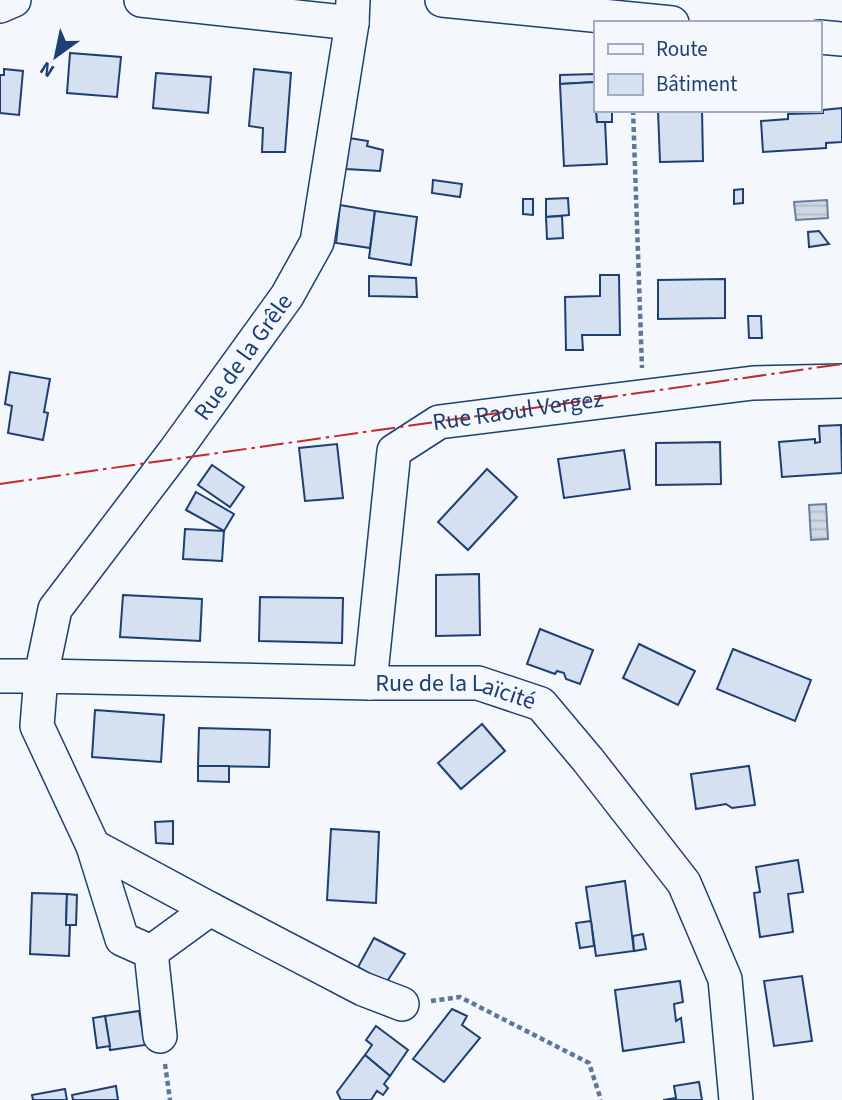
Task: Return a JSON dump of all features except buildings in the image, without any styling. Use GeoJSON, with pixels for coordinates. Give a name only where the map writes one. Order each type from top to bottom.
{"type":"FeatureCollection","features":[{"type":"Feature","properties":{"kind":"street"},"geometry":{"type":"LineString","coordinates":[[0,6],[14,0]]}},
{"type":"Feature","properties":{"kind":"street"},"geometry":{"type":"LineString","coordinates":[[141,0],[352,11]]}},
{"type":"Feature","properties":{"kind":"street"},"geometry":{"type":"LineString","coordinates":[[442,0],[652,21]]}},
{"type":"Feature","properties":{"kind":"street","name":"Rue de la Grêle"},"geometry":{"type":"LineString","coordinates":[[151,951],[122,939],[93,846],[37,726],[41,676],[55,608],[175,451],[279,307],[317,242],[352,11]]}},
{"type":"Feature","properties":{"kind":"street"},"geometry":{"type":"LineString","coordinates":[[821,37],[842,39]]}},
{"type":"Feature","properties":{"kind":"street","name":"Rue Raoul Vergez"},"geometry":{"type":"LineString","coordinates":[[370,683],[394,451],[439,422],[753,383],[842,381]]}},
{"type":"Feature","properties":{"kind":"street"},"geometry":{"type":"LineString","coordinates":[[0,676],[41,676]]}},
{"type":"Feature","properties":{"kind":"street","name":"Rue de la Laïcité"},"geometry":{"type":"LineString","coordinates":[[41,676],[370,683],[478,682],[541,704],[684,883],[725,979],[736,1100]]}},
{"type":"Feature","properties":{"kind":"street"},"geometry":{"type":"LineString","coordinates":[[93,846],[363,989],[402,1004]]}},
{"type":"Feature","properties":{"kind":"street"},"geometry":{"type":"LineString","coordinates":[[160,1036],[151,951],[210,909]]}},
{"type":"Feature","properties":{"kind":"path"},"geometry":{"type":"LineString","coordinates":[[633,112],[642,397]]}},
{"type":"Feature","properties":{"kind":"path"},"geometry":{"type":"LineString","coordinates":[[402,1004],[460,997],[589,1063],[601,1100]]}},
{"type":"Feature","properties":{"kind":"shaded area"},"geometry":{"type":"Polygon","coordinates":[[[827,200],[828,218],[796,220],[794,202],[827,200]]]}},
{"type":"Feature","properties":{"kind":"shaded area"},"geometry":{"type":"Polygon","coordinates":[[[826,504],[828,539],[811,540],[809,505],[826,504]]]}},
{"type":"Feature","properties":{"kind":"power"},"geometry":{"type":"LineString","coordinates":[[0,484],[842,364]]}}]}
